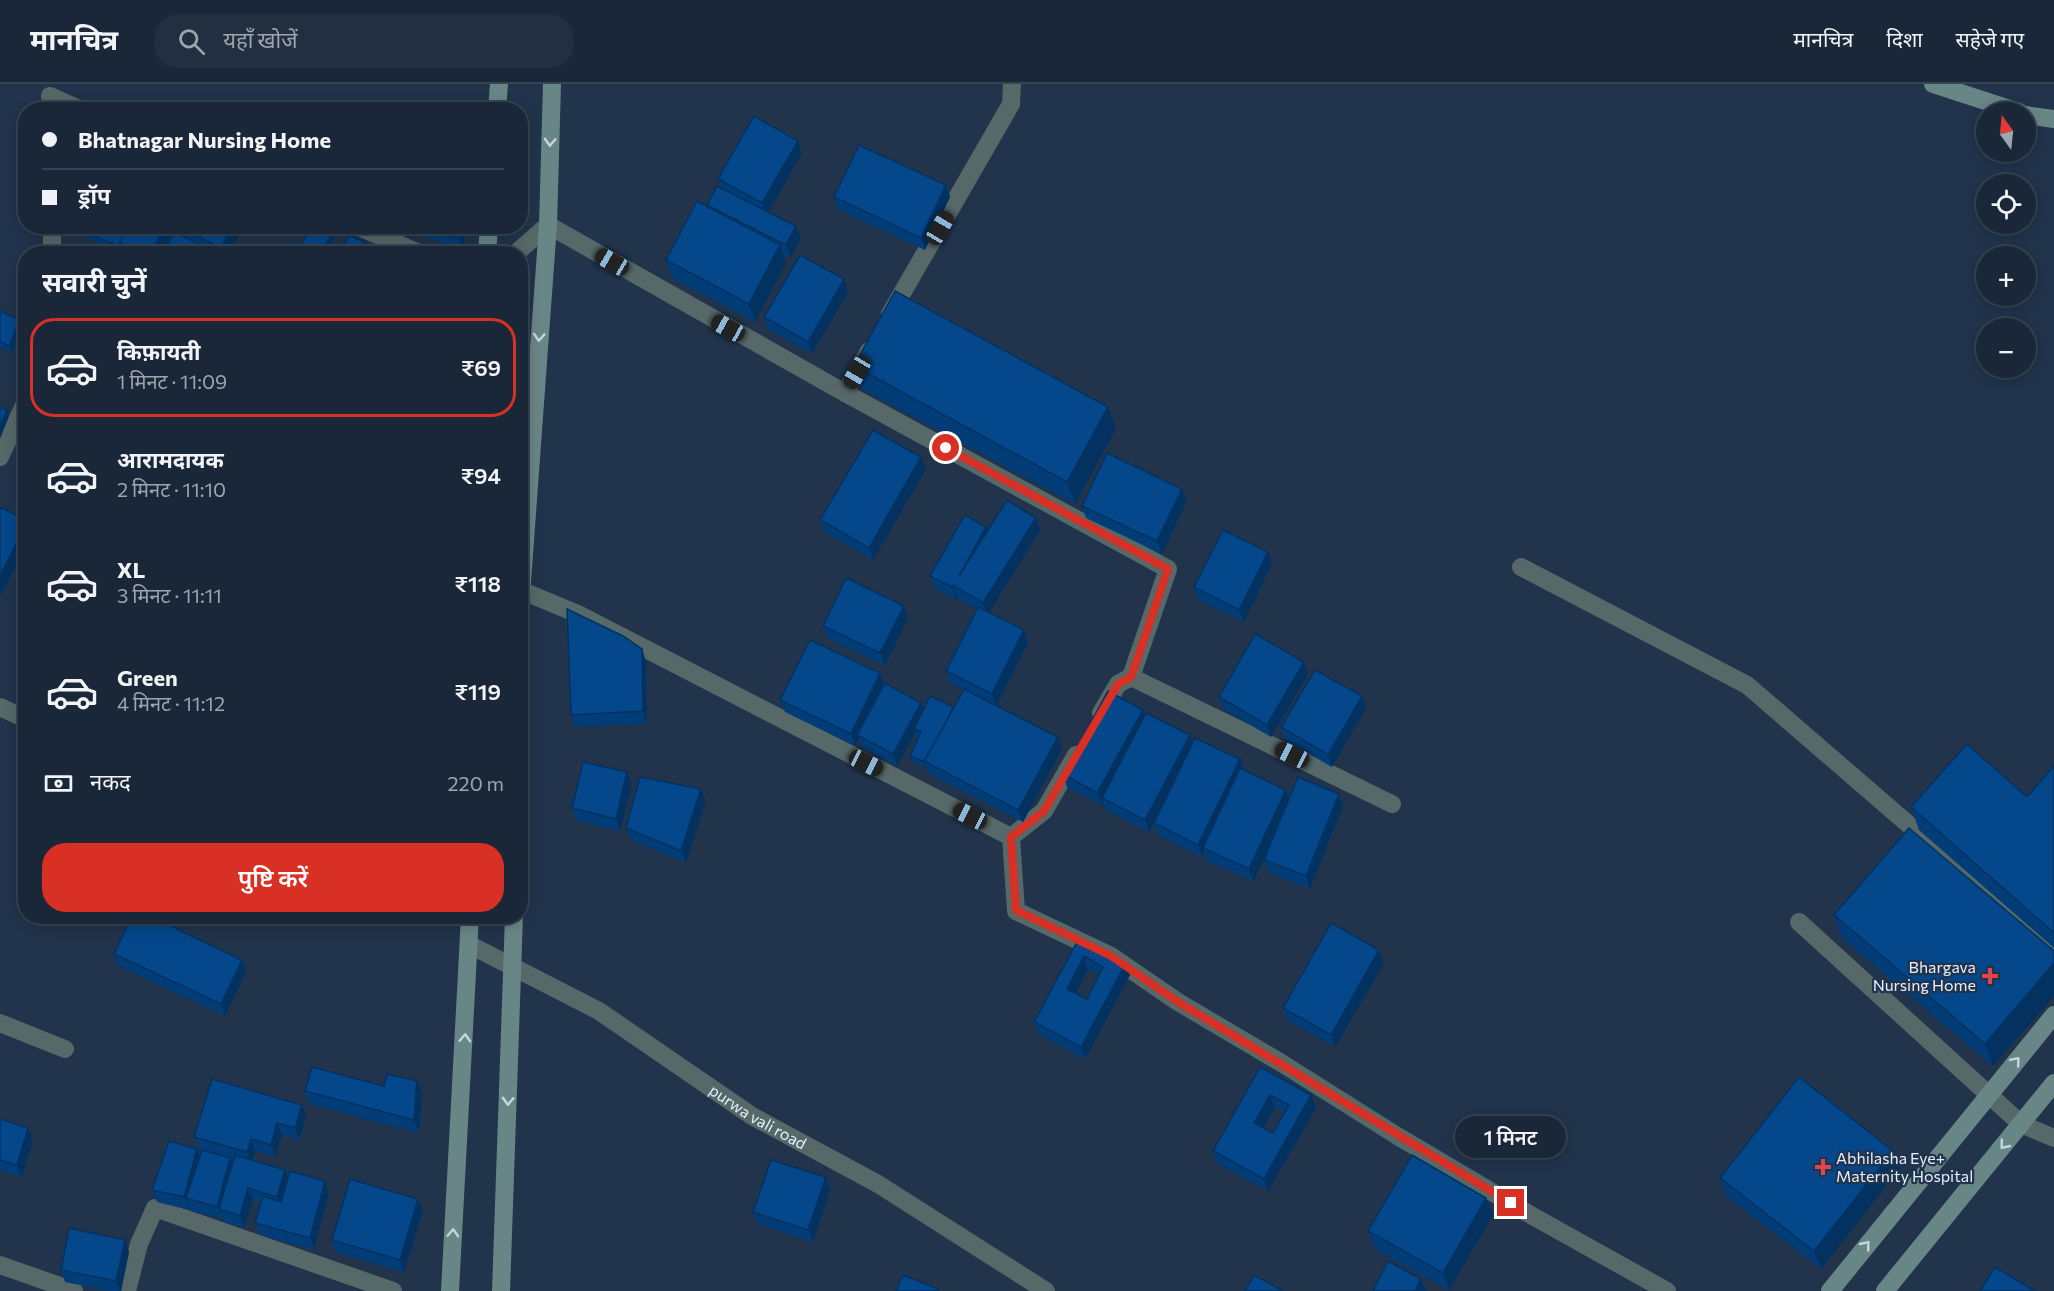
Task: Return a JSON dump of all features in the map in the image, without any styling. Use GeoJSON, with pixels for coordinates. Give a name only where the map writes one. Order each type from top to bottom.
{"type":"FeatureCollection","features":[{"type":"Feature","properties":{"kind":"main road"},"geometry":{"type":"LineString","coordinates":[[498,102],[499,84]]}},
{"type":"Feature","properties":{"kind":"main road"},"geometry":{"type":"LineString","coordinates":[[528,495],[548,225],[552,84]]}},
{"type":"Feature","properties":{"kind":"main road"},"geometry":{"type":"LineString","coordinates":[[1933,84],[1988,102]]}},
{"type":"Feature","properties":{"kind":"main road"},"geometry":{"type":"LineString","coordinates":[[2036,117],[2054,119]]}},
{"type":"Feature","properties":{"kind":"main road"},"geometry":{"type":"LineString","coordinates":[[450,1291],[470,924]]}},
{"type":"Feature","properties":{"kind":"main road"},"geometry":{"type":"LineString","coordinates":[[501,1291],[514,924]]}},
{"type":"Feature","properties":{"kind":"main road"},"geometry":{"type":"LineString","coordinates":[[1830,1291],[2054,1015]]}},
{"type":"Feature","properties":{"kind":"main road"},"geometry":{"type":"LineString","coordinates":[[1885,1291],[2054,1083]]}},
{"type":"Feature","properties":{"kind":"street"},"geometry":{"type":"LineString","coordinates":[[845,393],[1011,104],[1012,84]]}},
{"type":"Feature","properties":{"kind":"street"},"geometry":{"type":"LineString","coordinates":[[524,246],[548,225],[845,393],[1168,569],[1131,677],[1118,684],[1044,811],[1011,837]]}},
{"type":"Feature","properties":{"kind":"street"},"geometry":{"type":"LineString","coordinates":[[375,234],[403,246]]}},
{"type":"Feature","properties":{"kind":"street"},"geometry":{"type":"LineString","coordinates":[[0,457],[18,418]]}},
{"type":"Feature","properties":{"kind":"street"},"geometry":{"type":"LineString","coordinates":[[1521,567],[1747,685],[2054,950]]}},
{"type":"Feature","properties":{"kind":"street"},"geometry":{"type":"LineString","coordinates":[[528,593],[578,614],[1011,837]]}},
{"type":"Feature","properties":{"kind":"street"},"geometry":{"type":"LineString","coordinates":[[1131,677],[1392,804]]}},
{"type":"Feature","properties":{"kind":"street"},"geometry":{"type":"LineString","coordinates":[[0,707],[18,715]]}},
{"type":"Feature","properties":{"kind":"street"},"geometry":{"type":"LineString","coordinates":[[1011,837],[1016,910],[1111,956],[1178,1002],[1283,1064],[1399,1137],[1529,1214],[1667,1291]]}},
{"type":"Feature","properties":{"kind":"street"},"geometry":{"type":"LineString","coordinates":[[1799,922],[2021,1124],[2054,1138]]}},
{"type":"Feature","properties":{"kind":"street","name":"purwa vali road"},"geometry":{"type":"LineString","coordinates":[[470,945],[599,1011],[752,1116],[878,1184],[1046,1291]]}},
{"type":"Feature","properties":{"kind":"street"},"geometry":{"type":"LineString","coordinates":[[0,1023],[65,1049]]}},
{"type":"Feature","properties":{"kind":"street"},"geometry":{"type":"LineString","coordinates":[[127,1291],[139,1244],[155,1209],[393,1291]]}},
{"type":"Feature","properties":{"kind":"street"},"geometry":{"type":"LineString","coordinates":[[0,1265],[74,1291]]}},
{"type":"Feature","properties":{"kind":"building"},"geometry":{"type":"Polygon","coordinates":[[[754,116],[798,141],[762,203],[718,179],[754,116]]]}},
{"type":"Feature","properties":{"kind":"building"},"geometry":{"type":"Polygon","coordinates":[[[859,145],[946,185],[921,238],[834,197],[859,145]]]}},
{"type":"Feature","properties":{"kind":"building"},"geometry":{"type":"Polygon","coordinates":[[[717,186],[796,226],[786,245],[707,205],[717,186]]]}},
{"type":"Feature","properties":{"kind":"building"},"geometry":{"type":"Polygon","coordinates":[[[697,201],[780,245],[749,304],[666,260],[697,201]]]}},
{"type":"Feature","properties":{"kind":"building"},"geometry":{"type":"Polygon","coordinates":[[[90,234],[123,234],[118,246],[90,234]]]}},
{"type":"Feature","properties":{"kind":"building"},"geometry":{"type":"Polygon","coordinates":[[[124,234],[160,234],[155,246],[128,246],[120,242],[124,234]]]}},
{"type":"Feature","properties":{"kind":"building"},"geometry":{"type":"Polygon","coordinates":[[[173,234],[178,234],[203,246],[167,246],[173,234]]]}},
{"type":"Feature","properties":{"kind":"building"},"geometry":{"type":"Polygon","coordinates":[[[194,234],[228,234],[222,246],[217,246],[194,234]]]}},
{"type":"Feature","properties":{"kind":"building"},"geometry":{"type":"Polygon","coordinates":[[[307,234],[331,234],[325,246],[301,246],[307,234]]]}},
{"type":"Feature","properties":{"kind":"building"},"geometry":{"type":"Polygon","coordinates":[[[446,234],[459,234],[459,239],[446,234]]]}},
{"type":"Feature","properties":{"kind":"building"},"geometry":{"type":"Polygon","coordinates":[[[349,235],[364,242],[362,246],[344,246],[349,235]]]}},
{"type":"Feature","properties":{"kind":"building"},"geometry":{"type":"Polygon","coordinates":[[[800,255],[844,279],[808,342],[764,317],[800,255]]]}},
{"type":"Feature","properties":{"kind":"building"},"geometry":{"type":"Polygon","coordinates":[[[895,291],[1108,407],[1067,482],[854,366],[895,291]]]}},
{"type":"Feature","properties":{"kind":"building"},"geometry":{"type":"Polygon","coordinates":[[[0,311],[18,319],[18,325],[9,346],[0,342],[0,311]]]}},
{"type":"Feature","properties":{"kind":"building"},"geometry":{"type":"Polygon","coordinates":[[[0,407],[7,410],[0,427],[0,407]]]}},
{"type":"Feature","properties":{"kind":"building"},"geometry":{"type":"Polygon","coordinates":[[[873,430],[921,457],[869,548],[820,520],[873,430]]]}},
{"type":"Feature","properties":{"kind":"building"},"geometry":{"type":"Polygon","coordinates":[[[1107,453],[1182,489],[1157,541],[1082,506],[1107,453]]]}},
{"type":"Feature","properties":{"kind":"building"},"geometry":{"type":"Polygon","coordinates":[[[1007,500],[1036,518],[983,603],[953,585],[952,587],[930,576],[965,515],[986,527],[959,576],[1007,500]]]}},
{"type":"Feature","properties":{"kind":"building"},"geometry":{"type":"Polygon","coordinates":[[[0,507],[18,516],[18,541],[0,576],[0,507]]]}},
{"type":"Feature","properties":{"kind":"building"},"geometry":{"type":"Polygon","coordinates":[[[1223,530],[1268,552],[1239,610],[1194,587],[1223,530]]]}},
{"type":"Feature","properties":{"kind":"building"},"geometry":{"type":"Polygon","coordinates":[[[846,578],[904,606],[880,653],[823,626],[846,578]]]}},
{"type":"Feature","properties":{"kind":"building"},"geometry":{"type":"Polygon","coordinates":[[[978,607],[1024,630],[992,694],[946,671],[978,607]]]}},
{"type":"Feature","properties":{"kind":"building"},"geometry":{"type":"Polygon","coordinates":[[[567,609],[623,636],[642,649],[643,711],[571,715],[567,609]]]}},
{"type":"Feature","properties":{"kind":"building"},"geometry":{"type":"Polygon","coordinates":[[[1255,634],[1304,662],[1267,725],[1219,697],[1255,634]]]}},
{"type":"Feature","properties":{"kind":"building"},"geometry":{"type":"Polygon","coordinates":[[[810,640],[880,673],[851,734],[780,700],[810,640]]]}},
{"type":"Feature","properties":{"kind":"building"},"geometry":{"type":"Polygon","coordinates":[[[1315,670],[1362,696],[1328,755],[1281,727],[1315,670]]]}},
{"type":"Feature","properties":{"kind":"building"},"geometry":{"type":"Polygon","coordinates":[[[885,683],[921,703],[893,754],[857,735],[885,683]]]}},
{"type":"Feature","properties":{"kind":"building"},"geometry":{"type":"Polygon","coordinates":[[[964,689],[1058,737],[1018,810],[924,761],[964,689]]]}},
{"type":"Feature","properties":{"kind":"building"},"geometry":{"type":"Polygon","coordinates":[[[1108,691],[1143,710],[1097,793],[1063,774],[1108,691]]]}},
{"type":"Feature","properties":{"kind":"building"},"geometry":{"type":"Polygon","coordinates":[[[930,696],[953,707],[925,762],[910,756],[921,732],[914,729],[930,696]]]}},
{"type":"Feature","properties":{"kind":"building"},"geometry":{"type":"Polygon","coordinates":[[[1146,713],[1190,735],[1145,820],[1102,798],[1146,713]]]}},
{"type":"Feature","properties":{"kind":"building"},"geometry":{"type":"Polygon","coordinates":[[[1195,738],[1240,759],[1198,845],[1154,823],[1195,738]]]}},
{"type":"Feature","properties":{"kind":"building"},"geometry":{"type":"Polygon","coordinates":[[[1967,744],[2027,797],[2054,766],[2054,933],[1911,807],[1967,744]]]}},
{"type":"Feature","properties":{"kind":"building"},"geometry":{"type":"Polygon","coordinates":[[[583,762],[627,772],[616,819],[572,808],[583,762]]]}},
{"type":"Feature","properties":{"kind":"building"},"geometry":{"type":"Polygon","coordinates":[[[1240,768],[1286,790],[1249,869],[1203,848],[1240,768]]]}},
{"type":"Feature","properties":{"kind":"building"},"geometry":{"type":"Polygon","coordinates":[[[640,777],[701,789],[681,851],[626,828],[640,777]]]}},
{"type":"Feature","properties":{"kind":"building"},"geometry":{"type":"Polygon","coordinates":[[[1298,777],[1339,794],[1306,876],[1264,860],[1298,777]]]}},
{"type":"Feature","properties":{"kind":"building"},"geometry":{"type":"Polygon","coordinates":[[[1909,828],[2054,951],[2054,963],[1985,1044],[1834,915],[1909,828]]]}},
{"type":"Feature","properties":{"kind":"building"},"geometry":{"type":"Polygon","coordinates":[[[1331,923],[1379,950],[1331,1035],[1283,1008],[1331,923]]]}},
{"type":"Feature","properties":{"kind":"building"},"geometry":{"type":"Polygon","coordinates":[[[128,924],[167,924],[242,960],[221,1004],[114,954],[128,924]]]}},
{"type":"Feature","properties":{"kind":"building"},"geometry":{"type":"Polygon","coordinates":[[[1079,938],[1126,963],[1081,1047],[1034,1022],[1079,938]],[[1084,956],[1067,989],[1087,999],[1103,967],[1084,956]]]}},
{"type":"Feature","properties":{"kind":"building"},"geometry":{"type":"Polygon","coordinates":[[[312,1067],[384,1086],[387,1074],[417,1081],[414,1120],[305,1091],[312,1067]]]}},
{"type":"Feature","properties":{"kind":"building"},"geometry":{"type":"Polygon","coordinates":[[[1260,1067],[1311,1095],[1264,1179],[1213,1151],[1260,1067]],[[1270,1095],[1254,1123],[1273,1133],[1289,1105],[1270,1095]]]}},
{"type":"Feature","properties":{"kind":"building"},"geometry":{"type":"Polygon","coordinates":[[[1799,1077],[1893,1151],[1814,1251],[1720,1178],[1799,1077]]]}},
{"type":"Feature","properties":{"kind":"building"},"geometry":{"type":"Polygon","coordinates":[[[212,1079],[302,1105],[295,1128],[277,1123],[271,1145],[251,1139],[247,1152],[194,1137],[212,1079]]]}},
{"type":"Feature","properties":{"kind":"building"},"geometry":{"type":"Polygon","coordinates":[[[0,1119],[28,1128],[17,1165],[0,1160],[0,1119]]]}},
{"type":"Feature","properties":{"kind":"building"},"geometry":{"type":"Polygon","coordinates":[[[169,1141],[197,1149],[184,1197],[152,1190],[169,1141]]]}},
{"type":"Feature","properties":{"kind":"building"},"geometry":{"type":"Polygon","coordinates":[[[202,1150],[230,1158],[217,1207],[186,1198],[202,1150]]]}},
{"type":"Feature","properties":{"kind":"building"},"geometry":{"type":"Polygon","coordinates":[[[235,1155],[285,1170],[277,1197],[248,1188],[240,1216],[219,1209],[235,1155]]]}},
{"type":"Feature","properties":{"kind":"building"},"geometry":{"type":"Polygon","coordinates":[[[1412,1155],[1486,1198],[1443,1273],[1368,1231],[1412,1155]]]}},
{"type":"Feature","properties":{"kind":"building"},"geometry":{"type":"Polygon","coordinates":[[[771,1160],[826,1177],[808,1230],[753,1212],[771,1160]]]}},
{"type":"Feature","properties":{"kind":"building"},"geometry":{"type":"Polygon","coordinates":[[[290,1171],[325,1181],[310,1238],[255,1223],[263,1196],[281,1202],[290,1171]]]}},
{"type":"Feature","properties":{"kind":"building"},"geometry":{"type":"Polygon","coordinates":[[[350,1179],[418,1199],[400,1260],[332,1240],[350,1179]]]}},
{"type":"Feature","properties":{"kind":"building"},"geometry":{"type":"Polygon","coordinates":[[[69,1228],[125,1240],[116,1281],[61,1270],[69,1228]]]}},
{"type":"Feature","properties":{"kind":"building"},"geometry":{"type":"Polygon","coordinates":[[[1388,1261],[1421,1279],[1415,1291],[1373,1291],[1388,1261]]]}},
{"type":"Feature","properties":{"kind":"building"},"geometry":{"type":"Polygon","coordinates":[[[1995,1267],[2035,1291],[1980,1291],[1995,1267]]]}},
{"type":"Feature","properties":{"kind":"building"},"geometry":{"type":"Polygon","coordinates":[[[903,1275],[938,1289],[938,1291],[896,1291],[903,1275]]]}},
{"type":"Feature","properties":{"kind":"building"},"geometry":{"type":"Polygon","coordinates":[[[1254,1275],[1283,1291],[1245,1291],[1254,1275]]]}},
{"type":"Feature","properties":{"kind":"place","name":"Bhargava Nursing Home"},"geometry":{"type":"Point","coordinates":[1990,976]}},
{"type":"Feature","properties":{"kind":"place","name":"Abhilasha Eye+ Maternity Hospital"},"geometry":{"type":"Point","coordinates":[1823,1167]}},
{"type":"Feature","properties":{"kind":"route"},"geometry":{"type":"LineString","coordinates":[[946,448],[1168,569],[1131,677],[1118,684],[1044,811],[1011,837],[1016,910],[1111,956],[1178,1002],[1511,1203]]}}]}
